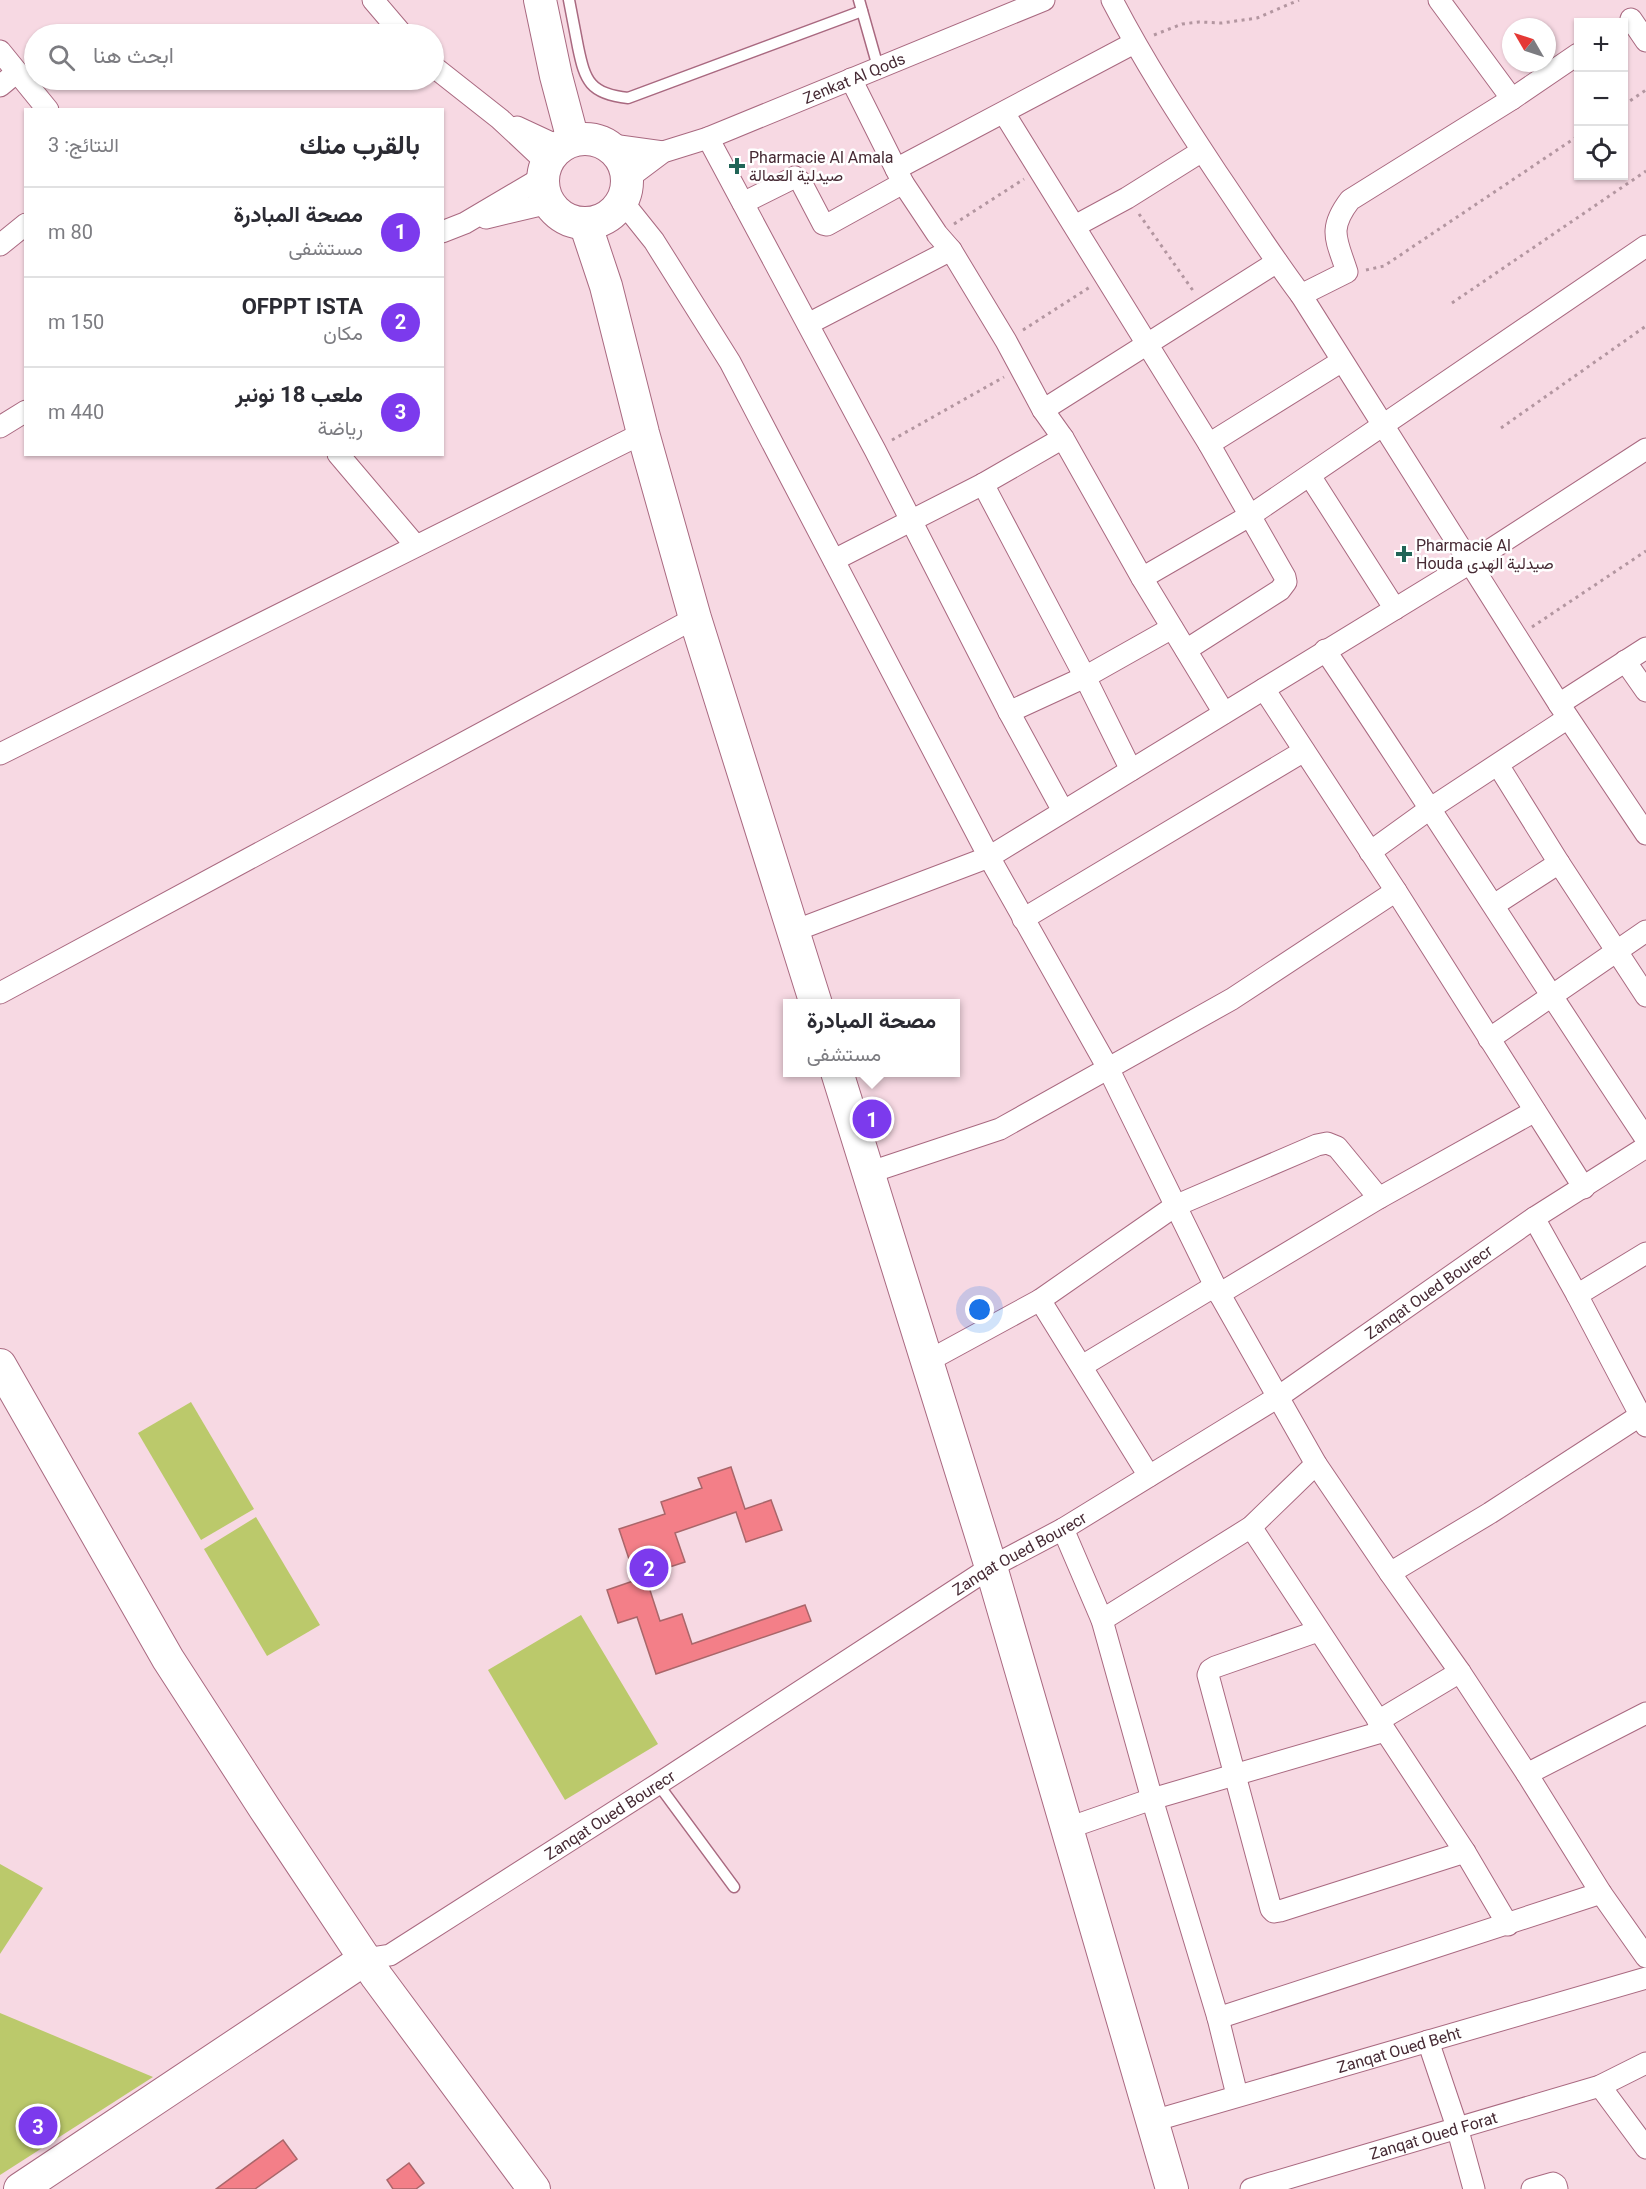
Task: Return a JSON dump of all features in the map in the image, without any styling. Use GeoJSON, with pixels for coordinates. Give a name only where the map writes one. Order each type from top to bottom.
{"type":"FeatureCollection","features":[{"type":"Feature","properties":{"kind":"street"},"geometry":{"type":"LineString","coordinates":[[373,0],[393,24]]}},
{"type":"Feature","properties":{"kind":"street"},"geometry":{"type":"LineString","coordinates":[[540,0],[556,76],[568,159],[564,218],[608,206],[663,152]]}},
{"type":"Feature","properties":{"kind":"street","name":"Zenkat Al Qods"},"geometry":{"type":"LineString","coordinates":[[663,152],[708,138],[1044,0]]}},
{"type":"Feature","properties":{"kind":"street"},"geometry":{"type":"LineString","coordinates":[[1112,0],[1134,43],[1202,151],[1301,295],[1564,711],[1646,834]]}},
{"type":"Feature","properties":{"kind":"street"},"geometry":{"type":"LineString","coordinates":[[1439,0],[1512,99]]}},
{"type":"Feature","properties":{"kind":"street"},"geometry":{"type":"LineString","coordinates":[[1633,17],[1646,41]]}},
{"type":"Feature","properties":{"kind":"street"},"geometry":{"type":"LineString","coordinates":[[743,203],[795,177],[799,178],[826,225],[900,176],[1004,113],[1134,43]]}},
{"type":"Feature","properties":{"kind":"street"},"geometry":{"type":"LineString","coordinates":[[0,51],[24,81]]}},
{"type":"Feature","properties":{"kind":"street"},"geometry":{"type":"LineString","coordinates":[[1301,295],[1347,272],[1336,237],[1335,225],[1350,200],[1512,99],[1574,57]]}},
{"type":"Feature","properties":{"kind":"street"},"geometry":{"type":"LineString","coordinates":[[0,86],[17,72]]}},
{"type":"Feature","properties":{"kind":"street"},"geometry":{"type":"LineString","coordinates":[[444,75],[500,119],[568,159],[621,159],[608,206],[606,286],[643,432],[695,618],[814,999]]}},
{"type":"Feature","properties":{"kind":"street"},"geometry":{"type":"LineString","coordinates":[[851,79],[900,176],[937,234],[951,250],[1006,341],[1043,410],[1063,438],[1142,578],[1224,713]]}},
{"type":"Feature","properties":{"kind":"street"},"geometry":{"type":"LineString","coordinates":[[32,90],[46,108]]}},
{"type":"Feature","properties":{"kind":"street"},"geometry":{"type":"LineString","coordinates":[[1004,113],[1209,444],[1285,578],[1284,586],[1186,650]]}},
{"type":"Feature","properties":{"kind":"street"},"geometry":{"type":"LineString","coordinates":[[708,138],[875,450],[1009,712],[1064,811]]}},
{"type":"Feature","properties":{"kind":"street"},"geometry":{"type":"LineString","coordinates":[[1076,226],[1127,198],[1202,151]]}},
{"type":"Feature","properties":{"kind":"street"},"geometry":{"type":"LineString","coordinates":[[444,231],[465,223],[568,159],[663,152]]}},
{"type":"Feature","properties":{"kind":"street"},"geometry":{"type":"LineString","coordinates":[[608,206],[654,241],[730,362],[989,857],[1108,1068],[1217,1290],[1316,1464],[1460,1672],[1601,1893],[1646,1957]]}},
{"type":"Feature","properties":{"kind":"street"},"geometry":{"type":"LineString","coordinates":[[0,245],[24,226]]}},
{"type":"Feature","properties":{"kind":"street"},"geometry":{"type":"LineString","coordinates":[[1142,578],[1251,516],[1646,246]]}},
{"type":"Feature","properties":{"kind":"street"},"geometry":{"type":"LineString","coordinates":[[808,324],[951,250]]}},
{"type":"Feature","properties":{"kind":"street"},"geometry":{"type":"LineString","coordinates":[[1043,410],[1277,262]]}},
{"type":"Feature","properties":{"kind":"street"},"geometry":{"type":"LineString","coordinates":[[1209,444],[1342,361]]}},
{"type":"Feature","properties":{"kind":"street"},"geometry":{"type":"LineString","coordinates":[[0,427],[24,412]]}},
{"type":"Feature","properties":{"kind":"street"},"geometry":{"type":"LineString","coordinates":[[0,754],[643,432]]}},
{"type":"Feature","properties":{"kind":"street"},"geometry":{"type":"LineString","coordinates":[[834,560],[983,484],[1063,438]]}},
{"type":"Feature","properties":{"kind":"street"},"geometry":{"type":"LineString","coordinates":[[794,931],[989,857],[1470,563],[1646,449]]}},
{"type":"Feature","properties":{"kind":"street"},"geometry":{"type":"LineString","coordinates":[[340,456],[416,546]]}},
{"type":"Feature","properties":{"kind":"street"},"geometry":{"type":"LineString","coordinates":[[1310,476],[1395,609]]}},
{"type":"Feature","properties":{"kind":"street"},"geometry":{"type":"LineString","coordinates":[[983,484],[1085,677],[1131,770]]}},
{"type":"Feature","properties":{"kind":"street"},"geometry":{"type":"LineString","coordinates":[[0,993],[695,618]]}},
{"type":"Feature","properties":{"kind":"street"},"geometry":{"type":"LineString","coordinates":[[1009,712],[1085,677],[1172,628]]}},
{"type":"Feature","properties":{"kind":"street"},"geometry":{"type":"LineString","coordinates":[[1370,852],[1431,808],[1498,765],[1625,661],[1646,648]]}},
{"type":"Feature","properties":{"kind":"street"},"geometry":{"type":"LineString","coordinates":[[1325,650],[1431,808],[1646,1139]]}},
{"type":"Feature","properties":{"kind":"street"},"geometry":{"type":"LineString","coordinates":[[1625,661],[1646,691]]}},
{"type":"Feature","properties":{"kind":"street"},"geometry":{"type":"LineString","coordinates":[[1264,689],[1396,891],[1584,1188]]}},
{"type":"Feature","properties":{"kind":"street"},"geometry":{"type":"LineString","coordinates":[[1023,919],[1304,751]]}},
{"type":"Feature","properties":{"kind":"street"},"geometry":{"type":"LineString","coordinates":[[1498,765],[1646,996]]}},
{"type":"Feature","properties":{"kind":"street"},"geometry":{"type":"LineString","coordinates":[[1494,905],[1559,863]]}},
{"type":"Feature","properties":{"kind":"street"},"geometry":{"type":"LineString","coordinates":[[868,1173],[1000,1129],[1232,999],[1396,891]]}},
{"type":"Feature","properties":{"kind":"street"},"geometry":{"type":"LineString","coordinates":[[1489,1039],[1646,931]]}},
{"type":"Feature","properties":{"kind":"street"},"geometry":{"type":"LineString","coordinates":[[839,1077],[991,1567],[1172,2189]]}},
{"type":"Feature","properties":{"kind":"street"},"geometry":{"type":"LineString","coordinates":[[1082,1366],[1535,1111]]}},
{"type":"Feature","properties":{"kind":"street"},"geometry":{"type":"LineString","coordinates":[[928,1361],[1040,1300],[1175,1206],[1317,1145],[1327,1143],[1337,1147],[1379,1198]]}},
{"type":"Feature","properties":{"kind":"street","name":"Zanqat Oued Bourecr"},"geometry":{"type":"LineString","coordinates":[[377,1964],[991,1567],[1063,1529],[1278,1397],[1534,1218],[1646,1147]]}},
{"type":"Feature","properties":{"kind":"street"},"geometry":{"type":"LineString","coordinates":[[1390,1574],[1643,1420],[1534,1218]]}},
{"type":"Feature","properties":{"kind":"street"},"geometry":{"type":"LineString","coordinates":[[1577,1295],[1646,1253]]}},
{"type":"Feature","properties":{"kind":"street"},"geometry":{"type":"LineString","coordinates":[[1040,1300],[1149,1476]]}},
{"type":"Feature","properties":{"kind":"street"},"geometry":{"type":"LineString","coordinates":[[0,1365],[168,1659],[265,1809],[377,1964],[534,2189]]}},
{"type":"Feature","properties":{"kind":"street"},"geometry":{"type":"LineString","coordinates":[[1102,1620],[1251,1527],[1316,1464]]}},
{"type":"Feature","properties":{"kind":"street"},"geometry":{"type":"LineString","coordinates":[[1251,1527],[1465,1852],[1508,1924]]}},
{"type":"Feature","properties":{"kind":"street"},"geometry":{"type":"LineString","coordinates":[[1063,1529],[1102,1620],[1152,1799],[1218,2018],[1237,2095]]}},
{"type":"Feature","properties":{"kind":"street"},"geometry":{"type":"LineString","coordinates":[[1318,1631],[1210,1670],[1208,1675],[1271,1909],[1274,1912],[1465,1852]]}},
{"type":"Feature","properties":{"kind":"street"},"geometry":{"type":"LineString","coordinates":[[1068,1828],[1381,1726],[1460,1672]]}},
{"type":"Feature","properties":{"kind":"street"},"geometry":{"type":"LineString","coordinates":[[1527,1774],[1646,1713]]}},
{"type":"Feature","properties":{"kind":"street"},"geometry":{"type":"LineString","coordinates":[[1218,2018],[1601,1893]]}},
{"type":"Feature","properties":{"kind":"street"},"geometry":{"type":"LineString","coordinates":[[20,2189],[377,1964]]}},
{"type":"Feature","properties":{"kind":"street"},"geometry":{"type":"LineString","coordinates":[[44,2189],[377,1964]]}},
{"type":"Feature","properties":{"kind":"street","name":"Zanqat Oued Beht"},"geometry":{"type":"LineString","coordinates":[[1153,2121],[1646,1978]]}},
{"type":"Feature","properties":{"kind":"street"},"geometry":{"type":"LineString","coordinates":[[1428,2041],[1457,2127],[1474,2189]]}},
{"type":"Feature","properties":{"kind":"street","name":"Zanqat Oued Forat"},"geometry":{"type":"LineString","coordinates":[[1262,2187],[1600,2086],[1646,2063]]}},
{"type":"Feature","properties":{"kind":"street"},"geometry":{"type":"LineString","coordinates":[[1600,2086],[1646,2148]]}},
{"type":"Feature","properties":{"kind":"street"},"geometry":{"type":"LineString","coordinates":[[1532,2189],[1553,2183],[1557,2189]]}},
{"type":"Feature","properties":{"kind":"lane"},"geometry":{"type":"LineString","coordinates":[[569,0],[583,72],[593,87],[610,96],[628,98],[860,5],[878,67]]}},
{"type":"Feature","properties":{"kind":"lane"},"geometry":{"type":"LineString","coordinates":[[658,1784],[734,1887]]}},
{"type":"Feature","properties":{"kind":"path"},"geometry":{"type":"LineString","coordinates":[[1134,43],[1182,24],[1222,23],[1257,18],[1299,0]]}},
{"type":"Feature","properties":{"kind":"path"},"geometry":{"type":"LineString","coordinates":[[1628,102],[1646,90]]}},
{"type":"Feature","properties":{"kind":"path"},"geometry":{"type":"LineString","coordinates":[[1347,272],[1384,266],[1574,139]]}},
{"type":"Feature","properties":{"kind":"path"},"geometry":{"type":"LineString","coordinates":[[937,234],[1039,170]]}},
{"type":"Feature","properties":{"kind":"path"},"geometry":{"type":"LineString","coordinates":[[1452,303],[1646,171]]}},
{"type":"Feature","properties":{"kind":"path"},"geometry":{"type":"LineString","coordinates":[[1127,198],[1205,308]]}},
{"type":"Feature","properties":{"kind":"path"},"geometry":{"type":"LineString","coordinates":[[1006,341],[1104,277]]}},
{"type":"Feature","properties":{"kind":"path"},"geometry":{"type":"LineString","coordinates":[[1502,428],[1646,326]]}},
{"type":"Feature","properties":{"kind":"path"},"geometry":{"type":"LineString","coordinates":[[875,450],[1019,368]]}},
{"type":"Feature","properties":{"kind":"path"},"geometry":{"type":"LineString","coordinates":[[1518,636],[1646,551]]}},
{"type":"Feature","properties":{"kind":"green space"},"geometry":{"type":"Polygon","coordinates":[[[191,1402],[254,1509],[201,1540],[138,1433],[191,1402]]]}},
{"type":"Feature","properties":{"kind":"green space"},"geometry":{"type":"Polygon","coordinates":[[[256,1517],[320,1625],[267,1656],[204,1549],[256,1517]]]}},
{"type":"Feature","properties":{"kind":"green space"},"geometry":{"type":"Polygon","coordinates":[[[581,1615],[658,1744],[565,1800],[488,1670],[581,1615]]]}},
{"type":"Feature","properties":{"kind":"green space"},"geometry":{"type":"Polygon","coordinates":[[[0,1864],[43,1888],[0,1954],[0,1864]]]}},
{"type":"Feature","properties":{"kind":"green space"},"geometry":{"type":"Polygon","coordinates":[[[0,2013],[153,2077],[0,2175],[0,2013]]]}},
{"type":"Feature","properties":{"kind":"building"},"geometry":{"type":"Polygon","coordinates":[[[731,1467],[745,1509],[771,1500],[782,1530],[746,1542],[736,1512],[675,1533],[685,1562],[645,1575],[660,1621],[682,1614],[692,1644],[805,1605],[811,1621],[656,1674],[637,1617],[618,1623],[607,1590],[636,1580],[619,1529],[665,1514],[661,1502],[702,1488],[698,1478],[731,1467]]]}},
{"type":"Feature","properties":{"kind":"building"},"geometry":{"type":"Polygon","coordinates":[[[283,2140],[297,2159],[255,2189],[216,2189],[283,2140]]]}},
{"type":"Feature","properties":{"kind":"building"},"geometry":{"type":"Polygon","coordinates":[[[409,2163],[424,2183],[416,2189],[393,2189],[387,2180],[409,2163]]]}},
{"type":"Feature","properties":{"kind":"place","name":"Pharmacie Al Amala صيدلية العمالة"},"geometry":{"type":"Point","coordinates":[737,166]}},
{"type":"Feature","properties":{"kind":"place","name":"Pharmacie Al Houda صيدلية الهدى"},"geometry":{"type":"Point","coordinates":[1404,554]}},
{"type":"Feature","properties":{"kind":"place","name":"مصحة المبادرة"},"geometry":{"type":"Point","coordinates":[872,1119]}},
{"type":"Feature","properties":{"kind":"place","name":"OFPPT ISTA"},"geometry":{"type":"Point","coordinates":[649,1568]}},
{"type":"Feature","properties":{"kind":"place","name":"ملعب 18 نونبر"},"geometry":{"type":"Point","coordinates":[38,2126]}}]}
